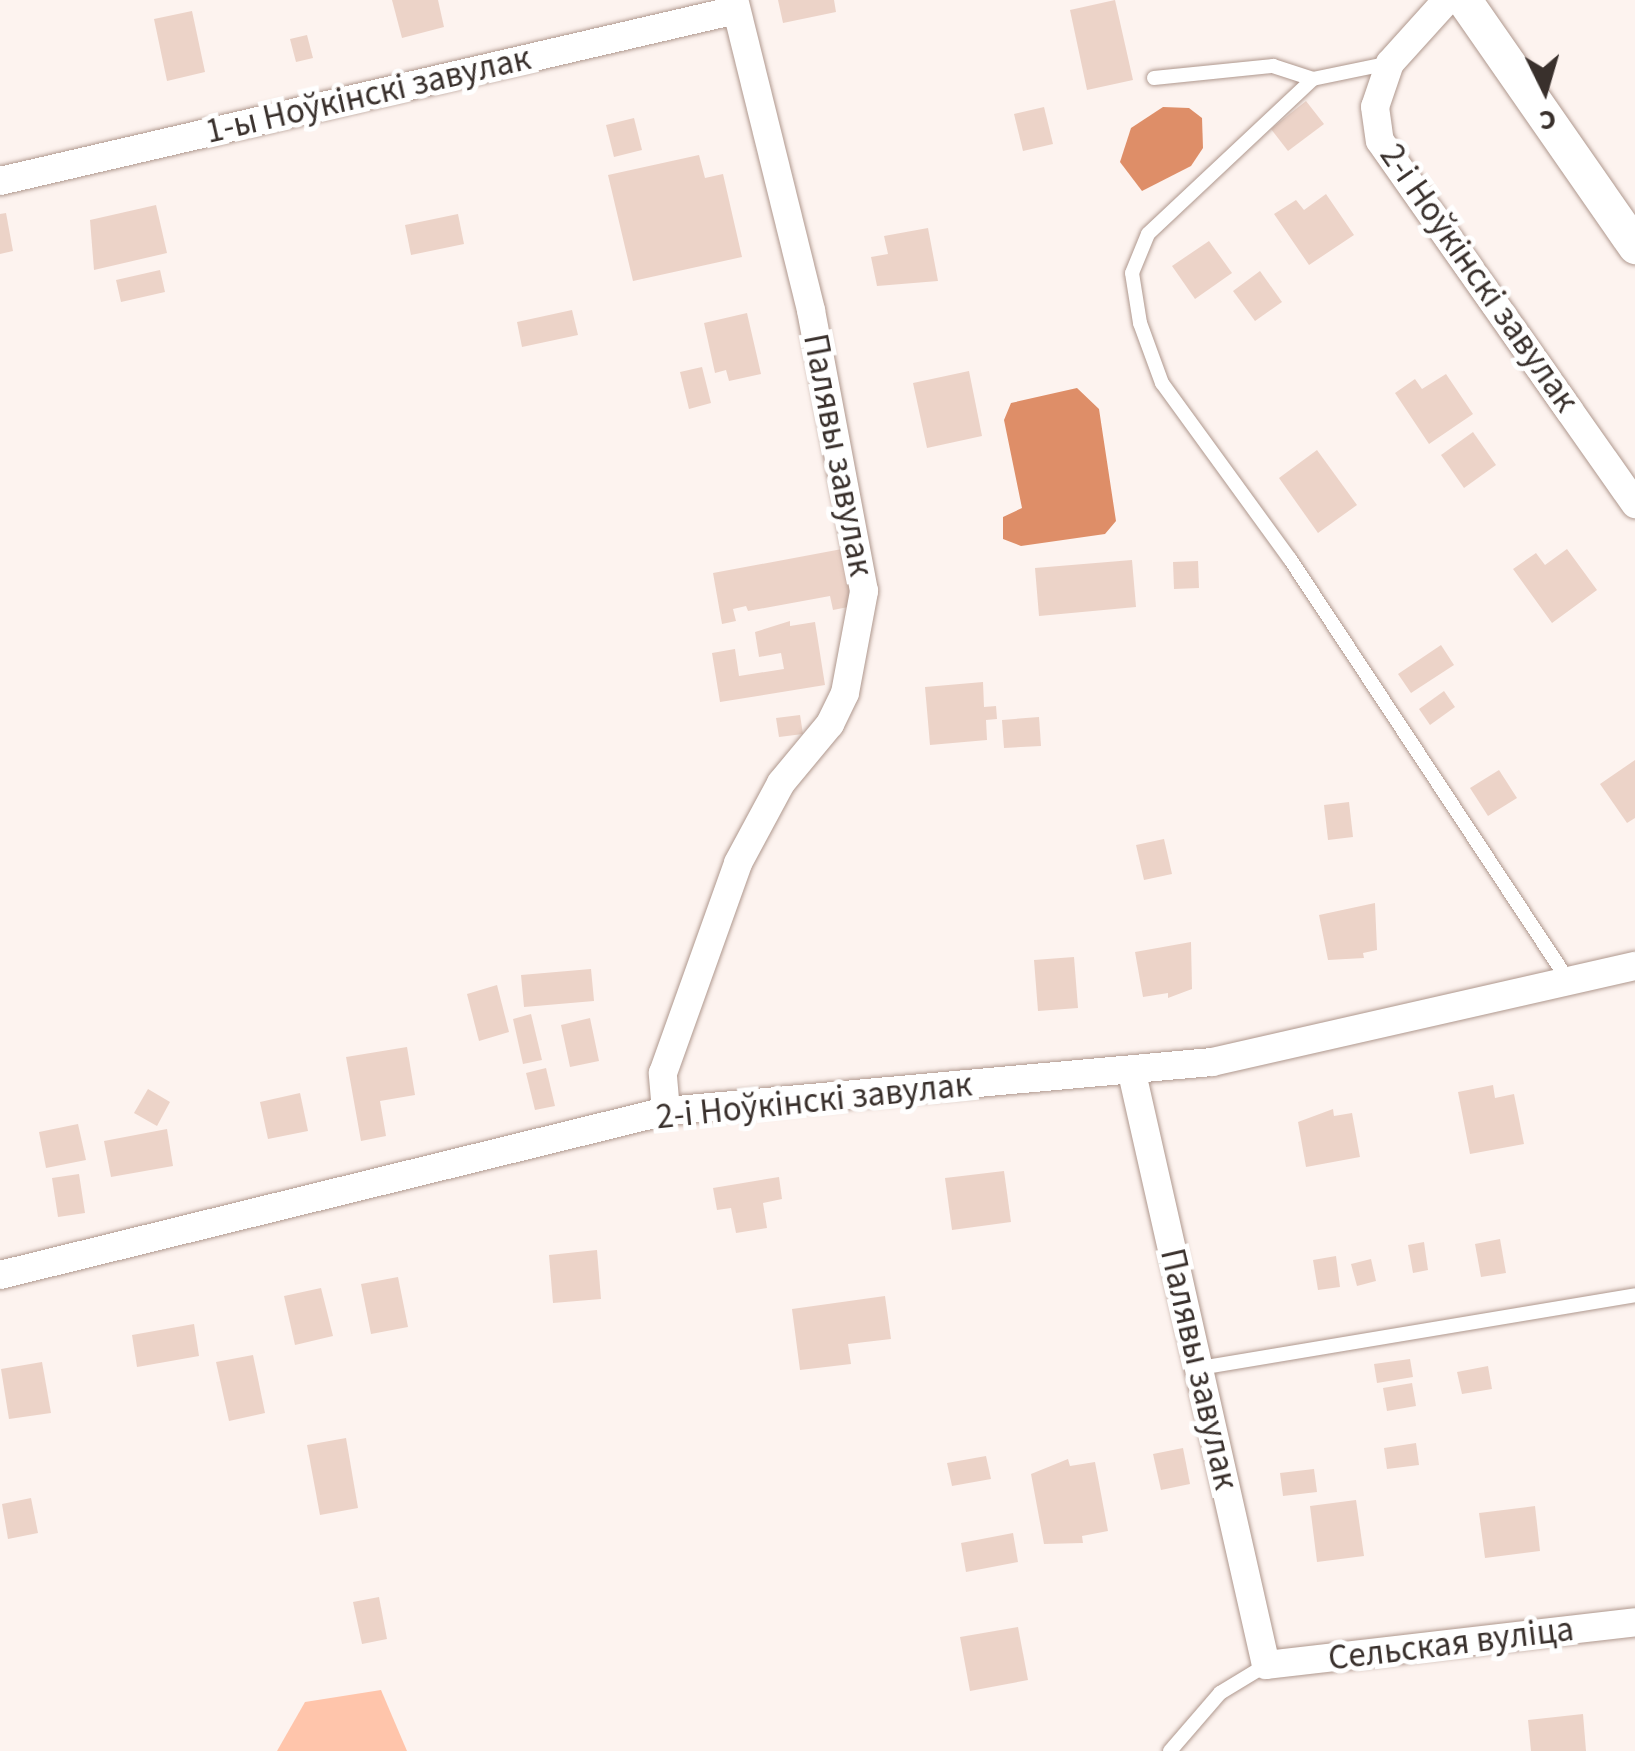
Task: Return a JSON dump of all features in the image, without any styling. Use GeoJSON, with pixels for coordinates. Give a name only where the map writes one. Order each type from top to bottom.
{"type":"FeatureCollection","features":[{"type":"Feature","properties":{"kind":"street","name":"2-і Ноўкінскі завулак"},"geometry":{"type":"LineString","coordinates":[[1446,0],[1390,63],[1375,107],[1380,141],[1635,504]]}},
{"type":"Feature","properties":{"kind":"street"},"geometry":{"type":"LineString","coordinates":[[1464,0],[1635,246]]}},
{"type":"Feature","properties":{"kind":"street","name":"1-ы Ноўкінскі завулак"},"geometry":{"type":"LineString","coordinates":[[0,181],[735,5]]}},
{"type":"Feature","properties":{"kind":"street","name":"Палявы завулак"},"geometry":{"type":"LineString","coordinates":[[666,1111],[663,1073],[738,863],[781,782],[830,724],[845,693],[864,591],[811,310],[735,5]]}},
{"type":"Feature","properties":{"kind":"street","name":"2-і Ноўкінскі завулак"},"geometry":{"type":"LineString","coordinates":[[0,1275],[666,1111],[1212,1062],[1635,966]]}},
{"type":"Feature","properties":{"kind":"street","name":"Палявы завулак"},"geometry":{"type":"LineString","coordinates":[[1132,1072],[1266,1665]]}},
{"type":"Feature","properties":{"kind":"street","name":"Сельская вуліца"},"geometry":{"type":"LineString","coordinates":[[1266,1665],[1635,1622]]}},
{"type":"Feature","properties":{"kind":"lane"},"geometry":{"type":"LineString","coordinates":[[1154,78],[1274,66],[1313,79],[1390,63]]}},
{"type":"Feature","properties":{"kind":"lane"},"geometry":{"type":"LineString","coordinates":[[1313,79],[1148,234],[1132,273],[1140,323],[1162,382],[1290,559],[1571,983]]}},
{"type":"Feature","properties":{"kind":"lane"},"geometry":{"type":"LineString","coordinates":[[1200,1368],[1635,1295]]}},
{"type":"Feature","properties":{"kind":"lane"},"geometry":{"type":"LineString","coordinates":[[1170,1751],[1220,1693],[1266,1665]]}},
{"type":"Feature","properties":{"kind":"shaded area"},"geometry":{"type":"Polygon","coordinates":[[[1163,107],[1189,108],[1202,118],[1203,148],[1191,166],[1142,191],[1120,162],[1131,128],[1163,107]]]}},
{"type":"Feature","properties":{"kind":"shaded area"},"geometry":{"type":"Polygon","coordinates":[[[1077,388],[1099,409],[1116,521],[1105,534],[1021,546],[1003,539],[1003,517],[1022,508],[1004,420],[1011,403],[1077,388]]]}},
{"type":"Feature","properties":{"kind":"shaded area"},"geometry":{"type":"Polygon","coordinates":[[[381,1690],[407,1751],[277,1751],[305,1702],[381,1690]]]}},
{"type":"Feature","properties":{"kind":"building"},"geometry":{"type":"Polygon","coordinates":[[[392,0],[438,0],[444,27],[402,38],[392,0]]]}},
{"type":"Feature","properties":{"kind":"building"},"geometry":{"type":"Polygon","coordinates":[[[778,0],[834,0],[836,12],[783,23],[778,0]]]}},
{"type":"Feature","properties":{"kind":"building"},"geometry":{"type":"Polygon","coordinates":[[[1115,0],[1133,80],[1087,90],[1070,10],[1115,0]]]}},
{"type":"Feature","properties":{"kind":"building"},"geometry":{"type":"Polygon","coordinates":[[[192,11],[205,72],[167,81],[154,19],[192,11]]]}},
{"type":"Feature","properties":{"kind":"building"},"geometry":{"type":"Polygon","coordinates":[[[307,35],[313,58],[296,62],[290,39],[307,35]]]}},
{"type":"Feature","properties":{"kind":"building"},"geometry":{"type":"Polygon","coordinates":[[[1306,101],[1324,124],[1288,151],[1271,129],[1306,101]]]}},
{"type":"Feature","properties":{"kind":"building"},"geometry":{"type":"Polygon","coordinates":[[[1044,107],[1053,144],[1023,151],[1014,114],[1044,107]]]}},
{"type":"Feature","properties":{"kind":"building"},"geometry":{"type":"Polygon","coordinates":[[[634,118],[642,150],[614,157],[606,125],[634,118]]]}},
{"type":"Feature","properties":{"kind":"building"},"geometry":{"type":"Polygon","coordinates":[[[699,155],[705,178],[723,174],[742,257],[633,281],[608,175],[699,155]]]}},
{"type":"Feature","properties":{"kind":"building"},"geometry":{"type":"Polygon","coordinates":[[[1326,194],[1354,235],[1309,265],[1274,214],[1296,200],[1304,210],[1326,194]]]}},
{"type":"Feature","properties":{"kind":"building"},"geometry":{"type":"Polygon","coordinates":[[[156,205],[167,253],[94,270],[90,220],[156,205]]]}},
{"type":"Feature","properties":{"kind":"building"},"geometry":{"type":"Polygon","coordinates":[[[6,213],[13,251],[0,254],[0,214],[6,213]]]}},
{"type":"Feature","properties":{"kind":"building"},"geometry":{"type":"Polygon","coordinates":[[[458,214],[464,244],[411,255],[405,225],[458,214]]]}},
{"type":"Feature","properties":{"kind":"building"},"geometry":{"type":"Polygon","coordinates":[[[928,228],[938,281],[877,286],[871,257],[888,254],[884,236],[928,228]]]}},
{"type":"Feature","properties":{"kind":"building"},"geometry":{"type":"Polygon","coordinates":[[[1209,241],[1232,273],[1195,299],[1172,266],[1209,241]]]}},
{"type":"Feature","properties":{"kind":"building"},"geometry":{"type":"Polygon","coordinates":[[[160,270],[165,292],[121,302],[116,280],[160,270]]]}},
{"type":"Feature","properties":{"kind":"building"},"geometry":{"type":"Polygon","coordinates":[[[1260,271],[1282,302],[1255,321],[1233,291],[1260,271]]]}},
{"type":"Feature","properties":{"kind":"building"},"geometry":{"type":"Polygon","coordinates":[[[572,310],[578,335],[522,347],[517,322],[572,310]]]}},
{"type":"Feature","properties":{"kind":"building"},"geometry":{"type":"Polygon","coordinates":[[[747,313],[761,374],[729,381],[726,370],[715,373],[704,323],[747,313]]]}},
{"type":"Feature","properties":{"kind":"building"},"geometry":{"type":"Polygon","coordinates":[[[702,367],[711,403],[689,409],[680,372],[702,367]]]}},
{"type":"Feature","properties":{"kind":"building"},"geometry":{"type":"Polygon","coordinates":[[[969,371],[982,436],[927,448],[913,383],[969,371]]]}},
{"type":"Feature","properties":{"kind":"building"},"geometry":{"type":"Polygon","coordinates":[[[1446,374],[1473,414],[1429,444],[1395,393],[1415,379],[1422,389],[1446,374]]]}},
{"type":"Feature","properties":{"kind":"building"},"geometry":{"type":"Polygon","coordinates":[[[1473,432],[1496,465],[1464,488],[1441,455],[1473,432]]]}},
{"type":"Feature","properties":{"kind":"building"},"geometry":{"type":"Polygon","coordinates":[[[1317,450],[1357,505],[1318,533],[1279,478],[1317,450]]]}},
{"type":"Feature","properties":{"kind":"building"},"geometry":{"type":"Polygon","coordinates":[[[842,549],[853,606],[833,610],[830,596],[748,611],[746,606],[733,609],[736,621],[722,624],[713,573],[842,549]]]}},
{"type":"Feature","properties":{"kind":"building"},"geometry":{"type":"Polygon","coordinates":[[[1567,549],[1597,590],[1552,623],[1513,569],[1536,553],[1545,565],[1567,549]]]}},
{"type":"Feature","properties":{"kind":"building"},"geometry":{"type":"Polygon","coordinates":[[[1132,560],[1136,607],[1039,616],[1035,568],[1132,560]]]}},
{"type":"Feature","properties":{"kind":"building"},"geometry":{"type":"Polygon","coordinates":[[[1198,561],[1199,588],[1174,589],[1173,562],[1198,561]]]}},
{"type":"Feature","properties":{"kind":"building"},"geometry":{"type":"Polygon","coordinates":[[[790,621],[790,626],[815,622],[825,685],[720,702],[712,653],[735,649],[739,676],[784,669],[781,653],[759,657],[755,632],[790,621]]]}},
{"type":"Feature","properties":{"kind":"building"},"geometry":{"type":"Polygon","coordinates":[[[1441,645],[1454,665],[1411,693],[1398,674],[1441,645]]]}},
{"type":"Feature","properties":{"kind":"building"},"geometry":{"type":"Polygon","coordinates":[[[983,682],[984,707],[996,706],[997,719],[986,720],[987,740],[930,745],[925,687],[983,682]]]}},
{"type":"Feature","properties":{"kind":"building"},"geometry":{"type":"Polygon","coordinates":[[[1444,691],[1455,707],[1430,725],[1419,709],[1444,691]]]}},
{"type":"Feature","properties":{"kind":"building"},"geometry":{"type":"Polygon","coordinates":[[[800,715],[803,734],[779,737],[776,718],[800,715]]]}},
{"type":"Feature","properties":{"kind":"building"},"geometry":{"type":"Polygon","coordinates":[[[1039,717],[1041,746],[1004,748],[1002,720],[1039,717]]]}},
{"type":"Feature","properties":{"kind":"building"},"geometry":{"type":"Polygon","coordinates":[[[1635,760],[1635,818],[1627,823],[1600,784],[1635,760]]]}},
{"type":"Feature","properties":{"kind":"building"},"geometry":{"type":"Polygon","coordinates":[[[1499,770],[1517,798],[1488,816],[1470,788],[1499,770]]]}},
{"type":"Feature","properties":{"kind":"building"},"geometry":{"type":"Polygon","coordinates":[[[1349,802],[1353,837],[1328,840],[1324,805],[1349,802]]]}},
{"type":"Feature","properties":{"kind":"building"},"geometry":{"type":"Polygon","coordinates":[[[1164,839],[1172,874],[1144,880],[1136,845],[1164,839]]]}},
{"type":"Feature","properties":{"kind":"building"},"geometry":{"type":"Polygon","coordinates":[[[1375,903],[1377,950],[1363,953],[1364,958],[1328,960],[1319,915],[1375,903]]]}},
{"type":"Feature","properties":{"kind":"building"},"geometry":{"type":"Polygon","coordinates":[[[1191,942],[1192,989],[1168,998],[1168,993],[1143,997],[1135,952],[1191,942]]]}},
{"type":"Feature","properties":{"kind":"building"},"geometry":{"type":"Polygon","coordinates":[[[1074,957],[1078,1008],[1038,1011],[1034,960],[1074,957]]]}},
{"type":"Feature","properties":{"kind":"building"},"geometry":{"type":"Polygon","coordinates":[[[591,969],[594,1001],[524,1007],[521,975],[591,969]]]}},
{"type":"Feature","properties":{"kind":"building"},"geometry":{"type":"Polygon","coordinates":[[[497,985],[509,1032],[479,1041],[467,994],[497,985]]]}},
{"type":"Feature","properties":{"kind":"building"},"geometry":{"type":"Polygon","coordinates":[[[531,1014],[542,1060],[523,1064],[513,1019],[531,1014]]]}},
{"type":"Feature","properties":{"kind":"building"},"geometry":{"type":"Polygon","coordinates":[[[590,1018],[599,1061],[570,1067],[561,1025],[590,1018]]]}},
{"type":"Feature","properties":{"kind":"building"},"geometry":{"type":"Polygon","coordinates":[[[407,1047],[415,1095],[380,1101],[386,1136],[361,1141],[346,1057],[407,1047]]]}},
{"type":"Feature","properties":{"kind":"building"},"geometry":{"type":"Polygon","coordinates":[[[546,1068],[555,1106],[535,1110],[526,1073],[546,1068]]]}},
{"type":"Feature","properties":{"kind":"building"},"geometry":{"type":"Polygon","coordinates":[[[1493,1085],[1495,1098],[1514,1094],[1524,1144],[1470,1154],[1458,1092],[1493,1085]]]}},
{"type":"Feature","properties":{"kind":"building"},"geometry":{"type":"Polygon","coordinates":[[[148,1089],[170,1102],[157,1126],[134,1113],[148,1089]]]}},
{"type":"Feature","properties":{"kind":"building"},"geometry":{"type":"Polygon","coordinates":[[[300,1093],[308,1131],[268,1139],[260,1102],[300,1093]]]}},
{"type":"Feature","properties":{"kind":"building"},"geometry":{"type":"Polygon","coordinates":[[[1333,1109],[1334,1116],[1352,1113],[1360,1157],[1306,1167],[1298,1122],[1333,1109]]]}},
{"type":"Feature","properties":{"kind":"building"},"geometry":{"type":"Polygon","coordinates":[[[78,1124],[86,1160],[46,1168],[39,1132],[78,1124]]]}},
{"type":"Feature","properties":{"kind":"building"},"geometry":{"type":"Polygon","coordinates":[[[167,1129],[173,1166],[111,1177],[104,1141],[167,1129]]]}},
{"type":"Feature","properties":{"kind":"building"},"geometry":{"type":"Polygon","coordinates":[[[1004,1171],[1011,1222],[952,1230],[945,1178],[1004,1171]]]}},
{"type":"Feature","properties":{"kind":"building"},"geometry":{"type":"Polygon","coordinates":[[[79,1174],[85,1213],[58,1217],[52,1178],[79,1174]]]}},
{"type":"Feature","properties":{"kind":"building"},"geometry":{"type":"Polygon","coordinates":[[[779,1177],[782,1199],[763,1203],[767,1228],[736,1233],[731,1208],[717,1210],[713,1188],[779,1177]]]}},
{"type":"Feature","properties":{"kind":"building"},"geometry":{"type":"Polygon","coordinates":[[[1500,1239],[1506,1273],[1481,1277],[1475,1244],[1500,1239]]]}},
{"type":"Feature","properties":{"kind":"building"},"geometry":{"type":"Polygon","coordinates":[[[1424,1242],[1428,1270],[1413,1273],[1408,1245],[1424,1242]]]}},
{"type":"Feature","properties":{"kind":"building"},"geometry":{"type":"Polygon","coordinates":[[[597,1250],[601,1299],[553,1303],[549,1255],[597,1250]]]}},
{"type":"Feature","properties":{"kind":"building"},"geometry":{"type":"Polygon","coordinates":[[[1336,1256],[1340,1287],[1318,1290],[1313,1260],[1336,1256]]]}},
{"type":"Feature","properties":{"kind":"building"},"geometry":{"type":"Polygon","coordinates":[[[1371,1259],[1376,1281],[1357,1286],[1351,1264],[1371,1259]]]}},
{"type":"Feature","properties":{"kind":"building"},"geometry":{"type":"Polygon","coordinates":[[[398,1277],[408,1327],[371,1334],[361,1284],[398,1277]]]}},
{"type":"Feature","properties":{"kind":"building"},"geometry":{"type":"Polygon","coordinates":[[[321,1288],[333,1336],[295,1345],[284,1296],[321,1288]]]}},
{"type":"Feature","properties":{"kind":"building"},"geometry":{"type":"Polygon","coordinates":[[[885,1296],[891,1339],[848,1344],[851,1364],[800,1370],[792,1309],[885,1296]]]}},
{"type":"Feature","properties":{"kind":"building"},"geometry":{"type":"Polygon","coordinates":[[[194,1324],[199,1356],[137,1367],[132,1335],[194,1324]]]}},
{"type":"Feature","properties":{"kind":"building"},"geometry":{"type":"Polygon","coordinates":[[[253,1355],[265,1413],[229,1421],[216,1362],[253,1355]]]}},
{"type":"Feature","properties":{"kind":"building"},"geometry":{"type":"Polygon","coordinates":[[[1410,1359],[1413,1377],[1377,1383],[1374,1364],[1410,1359]]]}},
{"type":"Feature","properties":{"kind":"building"},"geometry":{"type":"Polygon","coordinates":[[[42,1362],[51,1413],[9,1419],[1,1369],[42,1362]]]}},
{"type":"Feature","properties":{"kind":"building"},"geometry":{"type":"Polygon","coordinates":[[[1488,1366],[1492,1389],[1462,1394],[1457,1372],[1488,1366]]]}},
{"type":"Feature","properties":{"kind":"building"},"geometry":{"type":"Polygon","coordinates":[[[1412,1383],[1416,1406],[1387,1411],[1383,1388],[1412,1383]]]}},
{"type":"Feature","properties":{"kind":"building"},"geometry":{"type":"Polygon","coordinates":[[[346,1438],[358,1508],[320,1515],[307,1445],[346,1438]]]}},
{"type":"Feature","properties":{"kind":"building"},"geometry":{"type":"Polygon","coordinates":[[[1416,1443],[1419,1465],[1387,1469],[1384,1448],[1416,1443]]]}},
{"type":"Feature","properties":{"kind":"building"},"geometry":{"type":"Polygon","coordinates":[[[1183,1448],[1190,1484],[1161,1490],[1153,1454],[1183,1448]]]}},
{"type":"Feature","properties":{"kind":"building"},"geometry":{"type":"Polygon","coordinates":[[[986,1456],[991,1479],[952,1486],[947,1463],[986,1456]]]}},
{"type":"Feature","properties":{"kind":"building"},"geometry":{"type":"Polygon","coordinates":[[[1068,1459],[1070,1466],[1095,1462],[1108,1531],[1082,1536],[1083,1543],[1044,1544],[1031,1474],[1068,1459]]]}},
{"type":"Feature","properties":{"kind":"building"},"geometry":{"type":"Polygon","coordinates":[[[1314,1469],[1317,1492],[1283,1496],[1280,1473],[1314,1469]]]}},
{"type":"Feature","properties":{"kind":"building"},"geometry":{"type":"Polygon","coordinates":[[[31,1498],[38,1533],[8,1539],[2,1504],[31,1498]]]}},
{"type":"Feature","properties":{"kind":"building"},"geometry":{"type":"Polygon","coordinates":[[[1356,1500],[1364,1556],[1317,1562],[1310,1506],[1356,1500]]]}},
{"type":"Feature","properties":{"kind":"building"},"geometry":{"type":"Polygon","coordinates":[[[1535,1506],[1540,1551],[1485,1558],[1479,1513],[1535,1506]]]}},
{"type":"Feature","properties":{"kind":"building"},"geometry":{"type":"Polygon","coordinates":[[[1013,1533],[1018,1562],[966,1572],[961,1543],[1013,1533]]]}},
{"type":"Feature","properties":{"kind":"building"},"geometry":{"type":"Polygon","coordinates":[[[379,1597],[387,1639],[362,1644],[353,1602],[379,1597]]]}},
{"type":"Feature","properties":{"kind":"building"},"geometry":{"type":"Polygon","coordinates":[[[1018,1627],[1028,1680],[970,1691],[960,1637],[1018,1627]]]}},
{"type":"Feature","properties":{"kind":"building"},"geometry":{"type":"Polygon","coordinates":[[[1583,1714],[1586,1751],[1531,1751],[1528,1720],[1583,1714]]]}}]}
